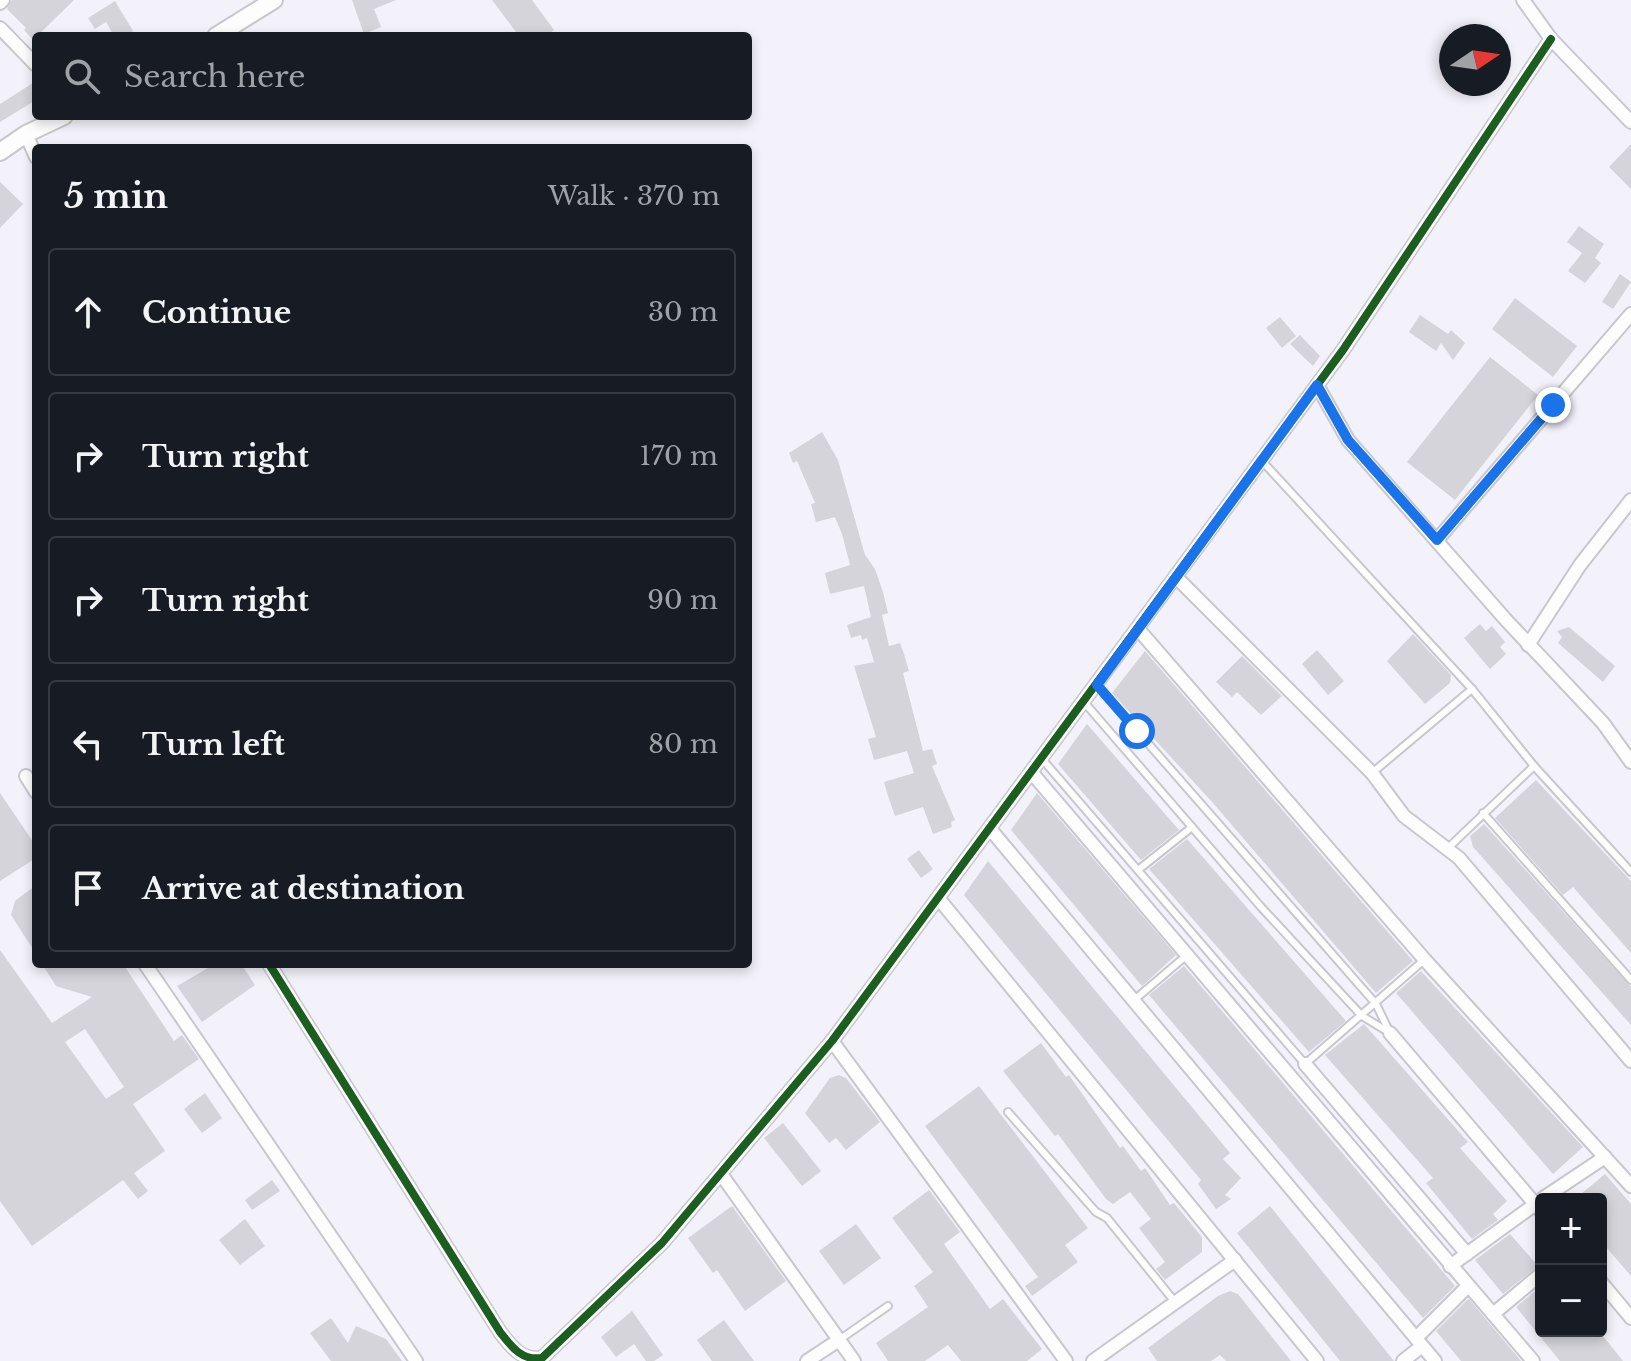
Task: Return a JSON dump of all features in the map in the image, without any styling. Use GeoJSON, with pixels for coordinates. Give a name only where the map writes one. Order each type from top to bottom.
{"type":"FeatureCollection","features":[{"type":"Feature","properties":{"kind":"street"},"geometry":{"type":"LineString","coordinates":[[222,32],[274,0]]}},
{"type":"Feature","properties":{"kind":"street"},"geometry":{"type":"LineString","coordinates":[[1523,0],[1551,39],[1631,122]]}},
{"type":"Feature","properties":{"kind":"street"},"geometry":{"type":"LineString","coordinates":[[0,28],[32,61]]}},
{"type":"Feature","properties":{"kind":"street"},"geometry":{"type":"LineString","coordinates":[[271,968],[500,1332],[519,1359],[542,1358],[653,1252],[832,1041],[1139,630],[1317,385],[1551,39]]}},
{"type":"Feature","properties":{"kind":"street"},"geometry":{"type":"LineString","coordinates":[[0,152],[54,120]]}},
{"type":"Feature","properties":{"kind":"street"},"geometry":{"type":"LineString","coordinates":[[26,134],[32,148]]}},
{"type":"Feature","properties":{"kind":"street"},"geometry":{"type":"LineString","coordinates":[[1437,540],[1631,314]]}},
{"type":"Feature","properties":{"kind":"street"},"geometry":{"type":"LineString","coordinates":[[1317,385],[1348,440],[1528,645],[1603,723],[1631,762]]}},
{"type":"Feature","properties":{"kind":"street"},"geometry":{"type":"LineString","coordinates":[[1528,645],[1580,565],[1631,500]]}},
{"type":"Feature","properties":{"kind":"street"},"geometry":{"type":"LineString","coordinates":[[1177,578],[1372,773],[1410,823],[1448,848],[1631,1061]]}},
{"type":"Feature","properties":{"kind":"street"},"geometry":{"type":"LineString","coordinates":[[1139,630],[1425,960],[1631,1186]]}},
{"type":"Feature","properties":{"kind":"street"},"geometry":{"type":"LineString","coordinates":[[1032,773],[1533,1361]]}},
{"type":"Feature","properties":{"kind":"street"},"geometry":{"type":"LineString","coordinates":[[26,776],[32,786]]}},
{"type":"Feature","properties":{"kind":"street"},"geometry":{"type":"LineString","coordinates":[[991,830],[1435,1361]]}},
{"type":"Feature","properties":{"kind":"street"},"geometry":{"type":"LineString","coordinates":[[939,899],[1317,1361]]}},
{"type":"Feature","properties":{"kind":"street"},"geometry":{"type":"LineString","coordinates":[[148,968],[416,1361]]}},
{"type":"Feature","properties":{"kind":"street"},"geometry":{"type":"LineString","coordinates":[[1390,1033],[1535,1197]]}},
{"type":"Feature","properties":{"kind":"street"},"geometry":{"type":"LineString","coordinates":[[832,1041],[1066,1361]]}},
{"type":"Feature","properties":{"kind":"street"},"geometry":{"type":"LineString","coordinates":[[1305,1064],[1467,1254]]}},
{"type":"Feature","properties":{"kind":"street"},"geometry":{"type":"LineString","coordinates":[[1554,1193],[1605,1157]]}},
{"type":"Feature","properties":{"kind":"street"},"geometry":{"type":"LineString","coordinates":[[721,1174],[854,1361]]}},
{"type":"Feature","properties":{"kind":"street"},"geometry":{"type":"LineString","coordinates":[[1450,1266],[1535,1206]]}},
{"type":"Feature","properties":{"kind":"street"},"geometry":{"type":"LineString","coordinates":[[1093,1361],[1235,1260]]}},
{"type":"Feature","properties":{"kind":"street"},"geometry":{"type":"LineString","coordinates":[[1493,1314],[1535,1279]]}},
{"type":"Feature","properties":{"kind":"street"},"geometry":{"type":"LineString","coordinates":[[1403,1361],[1468,1286]]}},
{"type":"Feature","properties":{"kind":"street"},"geometry":{"type":"LineString","coordinates":[[1607,1289],[1631,1318]]}},
{"type":"Feature","properties":{"kind":"street"},"geometry":{"type":"LineString","coordinates":[[807,1361],[839,1340]]}},
{"type":"Feature","properties":{"kind":"lane"},"geometry":{"type":"LineString","coordinates":[[1262,461],[1472,689],[1534,766],[1630,870]]}},
{"type":"Feature","properties":{"kind":"lane"},"geometry":{"type":"LineString","coordinates":[[1097,685],[1376,1004],[1390,1033]]}},
{"type":"Feature","properties":{"kind":"lane"},"geometry":{"type":"LineString","coordinates":[[1372,773],[1472,689]]}},
{"type":"Feature","properties":{"kind":"lane"},"geometry":{"type":"LineString","coordinates":[[1084,702],[1362,1016],[1390,1033]]}},
{"type":"Feature","properties":{"kind":"lane"},"geometry":{"type":"LineString","coordinates":[[1042,759],[1305,1064],[1425,960]]}},
{"type":"Feature","properties":{"kind":"lane"},"geometry":{"type":"LineString","coordinates":[[1448,848],[1534,766]]}},
{"type":"Feature","properties":{"kind":"lane"},"geometry":{"type":"LineString","coordinates":[[1483,813],[1631,980]]}},
{"type":"Feature","properties":{"kind":"lane"},"geometry":{"type":"LineString","coordinates":[[1138,870],[1192,827]]}},
{"type":"Feature","properties":{"kind":"lane"},"geometry":{"type":"LineString","coordinates":[[1133,1001],[1187,955]]}},
{"type":"Feature","properties":{"kind":"lane"},"geometry":{"type":"LineString","coordinates":[[1008,1112],[1096,1212],[1107,1218],[1175,1302]]}},
{"type":"Feature","properties":{"kind":"lane"},"geometry":{"type":"LineString","coordinates":[[839,1340],[888,1306]]}},
{"type":"Feature","properties":{"kind":"building"},"geometry":{"type":"Polygon","coordinates":[[[12,0],[74,0],[41,32],[32,32],[32,39],[7,9],[12,0]]]}},
{"type":"Feature","properties":{"kind":"building"},"geometry":{"type":"Polygon","coordinates":[[[352,0],[396,0],[374,9],[381,27],[363,32],[352,0]]]}},
{"type":"Feature","properties":{"kind":"building"},"geometry":{"type":"Polygon","coordinates":[[[492,0],[532,0],[554,30],[516,32],[492,0]]]}},
{"type":"Feature","properties":{"kind":"building"},"geometry":{"type":"Polygon","coordinates":[[[115,1],[133,31],[112,32],[106,22],[95,29],[88,18],[115,1]]]}},
{"type":"Feature","properties":{"kind":"building"},"geometry":{"type":"Polygon","coordinates":[[[32,84],[32,102],[0,122],[0,104],[32,84]]]}},
{"type":"Feature","properties":{"kind":"building"},"geometry":{"type":"Polygon","coordinates":[[[1631,144],[1631,189],[1609,167],[1631,144]]]}},
{"type":"Feature","properties":{"kind":"building"},"geometry":{"type":"Polygon","coordinates":[[[0,182],[23,204],[0,228],[0,182]]]}},
{"type":"Feature","properties":{"kind":"building"},"geometry":{"type":"Polygon","coordinates":[[[1579,226],[1604,244],[1595,258],[1601,263],[1585,283],[1568,271],[1582,253],[1567,242],[1579,226]]]}},
{"type":"Feature","properties":{"kind":"building"},"geometry":{"type":"Polygon","coordinates":[[[1620,274],[1631,282],[1613,309],[1602,302],[1620,274]]]}},
{"type":"Feature","properties":{"kind":"building"},"geometry":{"type":"Polygon","coordinates":[[[1515,298],[1577,346],[1553,377],[1492,329],[1515,298]]]}},
{"type":"Feature","properties":{"kind":"building"},"geometry":{"type":"Polygon","coordinates":[[[1420,315],[1448,334],[1451,330],[1465,343],[1453,360],[1441,343],[1436,351],[1409,332],[1420,315]]]}},
{"type":"Feature","properties":{"kind":"building"},"geometry":{"type":"Polygon","coordinates":[[[1280,317],[1296,336],[1282,348],[1266,328],[1280,317]]]}},
{"type":"Feature","properties":{"kind":"building"},"geometry":{"type":"Polygon","coordinates":[[[1300,335],[1320,356],[1313,366],[1290,344],[1300,335]]]}},
{"type":"Feature","properties":{"kind":"building"},"geometry":{"type":"Polygon","coordinates":[[[1490,357],[1538,395],[1455,500],[1407,462],[1490,357]]]}},
{"type":"Feature","properties":{"kind":"building"},"geometry":{"type":"Polygon","coordinates":[[[822,432],[838,460],[865,555],[875,569],[883,592],[888,613],[882,615],[889,646],[900,643],[904,654],[909,671],[903,673],[923,751],[932,749],[937,764],[932,766],[955,820],[951,822],[952,827],[933,834],[923,807],[895,816],[884,782],[914,773],[907,751],[874,760],[868,739],[876,737],[854,666],[874,662],[867,638],[862,640],[861,635],[851,638],[847,625],[871,617],[864,586],[830,594],[825,573],[850,565],[842,534],[835,517],[816,522],[811,504],[815,503],[797,461],[793,463],[789,453],[822,432]]]}},
{"type":"Feature","properties":{"kind":"building"},"geometry":{"type":"Polygon","coordinates":[[[1480,624],[1486,631],[1492,626],[1505,642],[1500,647],[1506,654],[1490,669],[1464,638],[1480,624]]]}},
{"type":"Feature","properties":{"kind":"building"},"geometry":{"type":"Polygon","coordinates":[[[1569,627],[1615,666],[1603,682],[1558,643],[1562,637],[1557,631],[1569,627]]]}},
{"type":"Feature","properties":{"kind":"building"},"geometry":{"type":"Polygon","coordinates":[[[1413,634],[1451,675],[1450,683],[1425,704],[1387,661],[1413,634]]]}},
{"type":"Feature","properties":{"kind":"building"},"geometry":{"type":"Polygon","coordinates":[[[1317,650],[1344,681],[1328,695],[1302,664],[1317,650]]]}},
{"type":"Feature","properties":{"kind":"building"},"geometry":{"type":"Polygon","coordinates":[[[1145,651],[1413,961],[1376,993],[1213,803],[1112,693],[1145,651]]]}},
{"type":"Feature","properties":{"kind":"building"},"geometry":{"type":"Polygon","coordinates":[[[1242,656],[1282,696],[1261,715],[1237,692],[1232,697],[1216,682],[1242,656]]]}},
{"type":"Feature","properties":{"kind":"building"},"geometry":{"type":"Polygon","coordinates":[[[1087,724],[1179,830],[1141,860],[1058,764],[1087,724]]]}},
{"type":"Feature","properties":{"kind":"building"},"geometry":{"type":"Polygon","coordinates":[[[1536,780],[1631,881],[1631,953],[1573,887],[1563,895],[1495,818],[1536,780]]]}},
{"type":"Feature","properties":{"kind":"building"},"geometry":{"type":"Polygon","coordinates":[[[0,793],[32,840],[32,861],[0,881],[0,793]]]}},
{"type":"Feature","properties":{"kind":"building"},"geometry":{"type":"Polygon","coordinates":[[[1037,793],[1176,955],[1142,986],[1011,830],[1037,793]]]}},
{"type":"Feature","properties":{"kind":"building"},"geometry":{"type":"Polygon","coordinates":[[[1484,824],[1631,987],[1631,1025],[1473,847],[1470,836],[1484,824]]]}},
{"type":"Feature","properties":{"kind":"building"},"geometry":{"type":"Polygon","coordinates":[[[1187,839],[1346,1021],[1309,1052],[1149,869],[1187,839]]]}},
{"type":"Feature","properties":{"kind":"building"},"geometry":{"type":"Polygon","coordinates":[[[919,850],[933,869],[921,878],[907,859],[919,850]]]}},
{"type":"Feature","properties":{"kind":"building"},"geometry":{"type":"Polygon","coordinates":[[[988,861],[1230,1153],[1223,1159],[1241,1178],[1225,1195],[1231,1199],[1216,1209],[1198,1184],[1201,1180],[964,895],[988,861]]]}},
{"type":"Feature","properties":{"kind":"building"},"geometry":{"type":"Polygon","coordinates":[[[32,888],[32,948],[11,915],[15,901],[32,888]]]}},
{"type":"Feature","properties":{"kind":"building"},"geometry":{"type":"Polygon","coordinates":[[[0,950],[52,1023],[92,997],[56,986],[45,968],[126,968],[174,1041],[182,1035],[199,1059],[133,1104],[165,1151],[134,1173],[148,1191],[138,1199],[123,1180],[32,1246],[0,1201],[0,950]],[[85,1029],[65,1042],[106,1099],[124,1087],[85,1029]]]}},
{"type":"Feature","properties":{"kind":"building"},"geometry":{"type":"Polygon","coordinates":[[[1184,966],[1455,1286],[1423,1318],[1149,995],[1184,966]]]}},
{"type":"Feature","properties":{"kind":"building"},"geometry":{"type":"Polygon","coordinates":[[[208,968],[244,968],[255,985],[202,1022],[177,986],[208,968]]]}},
{"type":"Feature","properties":{"kind":"building"},"geometry":{"type":"Polygon","coordinates":[[[1421,971],[1583,1147],[1553,1174],[1396,993],[1421,971]]]}},
{"type":"Feature","properties":{"kind":"building"},"geometry":{"type":"Polygon","coordinates":[[[1364,1024],[1468,1142],[1460,1148],[1507,1201],[1493,1214],[1498,1220],[1472,1239],[1426,1183],[1433,1178],[1325,1055],[1364,1024]]]}},
{"type":"Feature","properties":{"kind":"building"},"geometry":{"type":"Polygon","coordinates":[[[1041,1043],[1066,1077],[1069,1075],[1120,1148],[1123,1146],[1141,1171],[1145,1168],[1170,1205],[1174,1203],[1202,1237],[1202,1252],[1165,1280],[1156,1269],[1165,1262],[1139,1228],[1151,1219],[1130,1192],[1113,1204],[1106,1199],[1058,1134],[1055,1136],[1003,1071],[1041,1043]]]}},
{"type":"Feature","properties":{"kind":"building"},"geometry":{"type":"Polygon","coordinates":[[[839,1075],[846,1078],[880,1122],[846,1150],[836,1138],[829,1143],[805,1113],[830,1078],[839,1075]]]}},
{"type":"Feature","properties":{"kind":"building"},"geometry":{"type":"Polygon","coordinates":[[[979,1086],[1088,1228],[1065,1245],[1078,1262],[1032,1296],[1025,1286],[1038,1277],[925,1126],[979,1086]]]}},
{"type":"Feature","properties":{"kind":"building"},"geometry":{"type":"Polygon","coordinates":[[[205,1093],[222,1118],[202,1133],[184,1109],[205,1093]]]}},
{"type":"Feature","properties":{"kind":"building"},"geometry":{"type":"Polygon","coordinates":[[[783,1123],[821,1171],[802,1186],[764,1138],[783,1123]]]}},
{"type":"Feature","properties":{"kind":"building"},"geometry":{"type":"Polygon","coordinates":[[[1605,1174],[1631,1204],[1631,1276],[1607,1248],[1607,1193],[1582,1193],[1605,1174]]]}},
{"type":"Feature","properties":{"kind":"building"},"geometry":{"type":"Polygon","coordinates":[[[272,1180],[280,1191],[252,1210],[245,1200],[272,1180]]]}},
{"type":"Feature","properties":{"kind":"building"},"geometry":{"type":"Polygon","coordinates":[[[929,1190],[960,1232],[944,1244],[990,1309],[1003,1299],[1042,1349],[1027,1361],[961,1361],[948,1345],[925,1361],[888,1361],[876,1343],[928,1307],[914,1286],[933,1272],[892,1218],[929,1190]]]}},
{"type":"Feature","properties":{"kind":"building"},"geometry":{"type":"Polygon","coordinates":[[[732,1206],[786,1281],[745,1311],[717,1270],[713,1273],[688,1238],[732,1206]]]}},
{"type":"Feature","properties":{"kind":"building"},"geometry":{"type":"Polygon","coordinates":[[[1270,1206],[1394,1361],[1340,1361],[1237,1233],[1270,1206]]]}},
{"type":"Feature","properties":{"kind":"building"},"geometry":{"type":"Polygon","coordinates":[[[245,1219],[265,1246],[240,1265],[219,1240],[245,1219]]]}},
{"type":"Feature","properties":{"kind":"building"},"geometry":{"type":"Polygon","coordinates":[[[856,1224],[881,1258],[844,1285],[819,1251],[856,1224]]]}},
{"type":"Feature","properties":{"kind":"building"},"geometry":{"type":"Polygon","coordinates":[[[1510,1234],[1535,1263],[1535,1268],[1503,1294],[1475,1260],[1510,1234]]]}},
{"type":"Feature","properties":{"kind":"building"},"geometry":{"type":"Polygon","coordinates":[[[1230,1291],[1238,1294],[1291,1361],[1226,1361],[1220,1355],[1211,1361],[1157,1361],[1148,1348],[1218,1296],[1230,1291]]]}},
{"type":"Feature","properties":{"kind":"building"},"geometry":{"type":"Polygon","coordinates":[[[1535,1291],[1535,1330],[1516,1307],[1535,1291]]]}},
{"type":"Feature","properties":{"kind":"building"},"geometry":{"type":"Polygon","coordinates":[[[1467,1300],[1521,1361],[1461,1361],[1436,1331],[1467,1300]]]}},
{"type":"Feature","properties":{"kind":"building"},"geometry":{"type":"Polygon","coordinates":[[[632,1311],[663,1355],[654,1361],[646,1361],[634,1344],[616,1357],[601,1337],[632,1311]]]}},
{"type":"Feature","properties":{"kind":"building"},"geometry":{"type":"Polygon","coordinates":[[[331,1318],[348,1343],[356,1326],[386,1339],[402,1361],[331,1361],[310,1333],[331,1318]]]}},
{"type":"Feature","properties":{"kind":"building"},"geometry":{"type":"Polygon","coordinates":[[[724,1320],[754,1361],[712,1361],[697,1340],[724,1320]]]}},
{"type":"Feature","properties":{"kind":"building"},"geometry":{"type":"Polygon","coordinates":[[[1540,1337],[1604,1337],[1623,1361],[1560,1361],[1540,1337]]]}},
{"type":"Feature","properties":{"kind":"cycle path"},"geometry":{"type":"LineString","coordinates":[[272,968],[500,1332],[522,1355],[542,1358],[662,1243],[832,1041],[1343,350],[1551,39]]}},
{"type":"Feature","properties":{"kind":"route"},"geometry":{"type":"LineString","coordinates":[[1137,731],[1097,685],[1317,385],[1348,440],[1437,540],[1553,405]]}}]}
